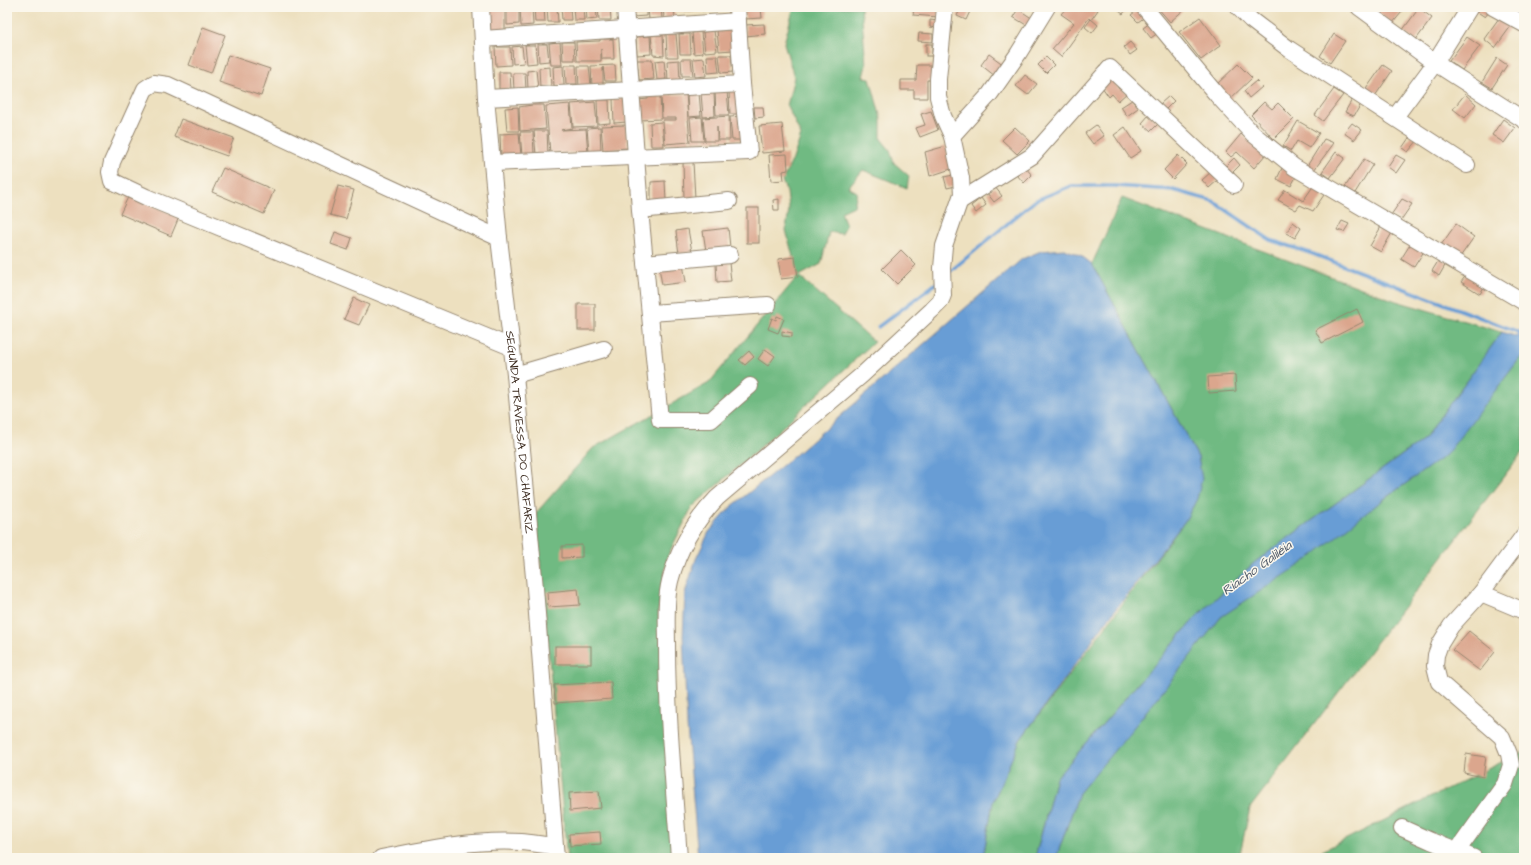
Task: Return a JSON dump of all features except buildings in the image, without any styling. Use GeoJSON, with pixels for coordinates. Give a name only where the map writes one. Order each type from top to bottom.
{"type":"FeatureCollection","features":[{"type":"Feature","properties":{"kind":"street","name":"SEGUNDA TRAVESSA DO CHAFARIZ"},"geometry":{"type":"LineString","coordinates":[[481,7],[486,98],[499,238],[515,375],[535,588],[555,852]]}},
{"type":"Feature","properties":{"kind":"street"},"geometry":{"type":"LineString","coordinates":[[625,7],[640,210],[660,420],[711,420],[750,386]]}},
{"type":"Feature","properties":{"kind":"street"},"geometry":{"type":"LineString","coordinates":[[679,858],[667,686],[667,605],[669,583],[677,561],[695,524],[704,511],[717,498],[862,375],[940,302],[943,295],[942,268],[944,246],[962,194],[961,178],[952,136],[938,97],[938,79],[945,7]]}},
{"type":"Feature","properties":{"kind":"street"},"geometry":{"type":"LineString","coordinates":[[952,136],[990,94],[1018,54],[1046,7]]}},
{"type":"Feature","properties":{"kind":"street"},"geometry":{"type":"LineString","coordinates":[[1144,7],[1217,95],[1253,134],[1294,167],[1524,302]]}},
{"type":"Feature","properties":{"kind":"street"},"geometry":{"type":"LineString","coordinates":[[1238,7],[1251,20],[1289,48],[1467,165]]}},
{"type":"Feature","properties":{"kind":"street"},"geometry":{"type":"LineString","coordinates":[[1359,7],[1435,63],[1524,120]]}},
{"type":"Feature","properties":{"kind":"street"},"geometry":{"type":"LineString","coordinates":[[1395,117],[1435,63],[1470,7]]}},
{"type":"Feature","properties":{"kind":"street"},"geometry":{"type":"LineString","coordinates":[[1493,7],[1524,24]]}},
{"type":"Feature","properties":{"kind":"street"},"geometry":{"type":"LineString","coordinates":[[483,40],[627,29],[737,14],[749,152],[493,163]]}},
{"type":"Feature","properties":{"kind":"street"},"geometry":{"type":"LineString","coordinates":[[960,201],[1032,156],[1110,68],[1234,185]]}},
{"type":"Feature","properties":{"kind":"street"},"geometry":{"type":"LineString","coordinates":[[499,238],[168,85],[154,83],[145,89],[116,152],[110,172],[112,181],[146,197],[511,347]]}},
{"type":"Feature","properties":{"kind":"street"},"geometry":{"type":"LineString","coordinates":[[486,98],[742,84]]}},
{"type":"Feature","properties":{"kind":"street"},"geometry":{"type":"LineString","coordinates":[[640,210],[729,201]]}},
{"type":"Feature","properties":{"kind":"street"},"geometry":{"type":"LineString","coordinates":[[645,263],[730,255]]}},
{"type":"Feature","properties":{"kind":"street"},"geometry":{"type":"LineString","coordinates":[[650,313],[768,305]]}},
{"type":"Feature","properties":{"kind":"street"},"geometry":{"type":"LineString","coordinates":[[515,375],[604,349]]}},
{"type":"Feature","properties":{"kind":"street"},"geometry":{"type":"LineString","coordinates":[[1457,850],[1505,784],[1511,765],[1509,754],[1502,738],[1439,682],[1435,666],[1436,655],[1440,644],[1451,626],[1481,593],[1524,535]]}},
{"type":"Feature","properties":{"kind":"street"},"geometry":{"type":"LineString","coordinates":[[1481,593],[1524,611]]}},
{"type":"Feature","properties":{"kind":"street"},"geometry":{"type":"LineString","coordinates":[[1402,828],[1474,858]]}},
{"type":"Feature","properties":{"kind":"street"},"geometry":{"type":"LineString","coordinates":[[382,858],[418,851],[477,843],[520,842],[555,852]]}},
{"type":"Feature","properties":{"kind":"green space"},"geometry":{"type":"Polygon","coordinates":[[[794,7],[861,7],[866,65],[863,77],[870,78],[881,119],[881,139],[890,150],[894,163],[909,176],[907,188],[863,170],[848,187],[857,192],[854,206],[841,212],[846,225],[842,234],[829,232],[821,264],[799,276],[874,342],[763,445],[692,507],[668,555],[658,611],[672,749],[680,858],[567,858],[536,513],[593,448],[709,383],[798,276],[786,230],[789,209],[787,192],[782,181],[793,159],[801,135],[787,106],[794,77],[784,43],[794,7]]]}},
{"type":"Feature","properties":{"kind":"green space"},"geometry":{"type":"Polygon","coordinates":[[[1122,198],[1396,301],[1502,332],[1424,439],[1255,562],[1196,617],[1056,778],[1035,858],[983,858],[993,802],[1020,740],[1185,521],[1197,499],[1198,457],[1092,264],[1122,198]]]}},
{"type":"Feature","properties":{"kind":"green space"},"geometry":{"type":"Polygon","coordinates":[[[1524,353],[1524,450],[1250,808],[1239,858],[1056,858],[1079,793],[1221,617],[1445,455],[1524,353]]]}},
{"type":"Feature","properties":{"kind":"green space"},"geometry":{"type":"Polygon","coordinates":[[[1524,751],[1524,858],[1308,858],[1524,751]]]}},
{"type":"Feature","properties":{"kind":"water"},"geometry":{"type":"Polygon","coordinates":[[[1064,249],[1080,255],[1092,264],[1198,457],[1202,479],[1197,499],[1185,521],[1105,623],[1020,740],[993,802],[983,858],[698,858],[687,726],[683,636],[685,593],[696,559],[709,532],[731,507],[794,456],[1022,259],[1041,251],[1064,249]]]}},
{"type":"Feature","properties":{"kind":"water"},"geometry":{"type":"Polygon","coordinates":[[[1502,332],[1524,339],[1524,353],[1446,455],[1384,499],[1303,563],[1221,617],[1148,710],[1079,793],[1056,858],[1035,858],[1056,778],[1196,617],[1255,562],[1424,439],[1502,332]]]}},
{"type":"Feature","properties":{"kind":"waterway"},"geometry":{"type":"LineString","coordinates":[[947,274],[1036,200],[1071,186],[1115,186],[1173,190],[1213,201],[1270,240],[1313,254],[1521,333]]}},
{"type":"Feature","properties":{"kind":"waterway"},"geometry":{"type":"LineString","coordinates":[[878,327],[938,282]]}},
{"type":"Feature","properties":{"kind":"waterway","name":"Riacho Galiléia"},"geometry":{"type":"LineString","coordinates":[[1516,340],[1524,330]]}}]}
